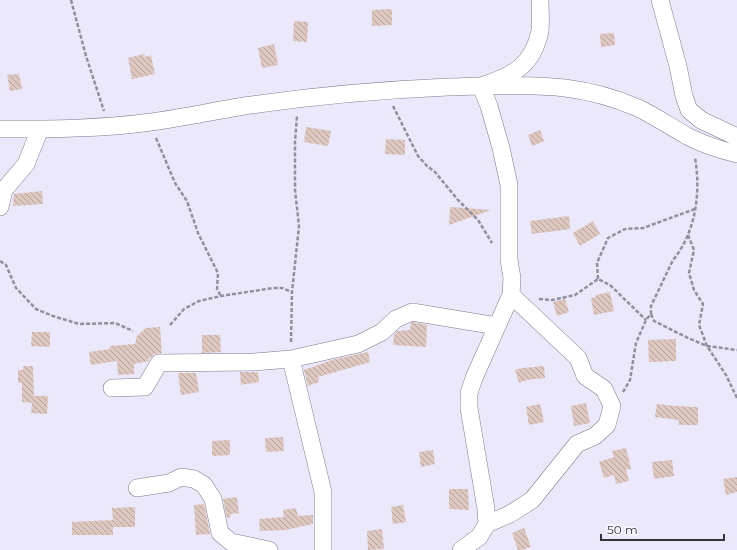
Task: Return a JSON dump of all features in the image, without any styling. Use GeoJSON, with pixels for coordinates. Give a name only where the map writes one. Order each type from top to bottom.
{"type":"FeatureCollection","features":[{"type":"Feature","properties":{"kind":"street"},"geometry":{"type":"LineString","coordinates":[[481,86],[504,78],[523,65],[534,50],[540,30],[540,0]]}},
{"type":"Feature","properties":{"kind":"street"},"geometry":{"type":"LineString","coordinates":[[660,0],[678,66],[684,96],[689,110],[701,120],[737,137]]}},
{"type":"Feature","properties":{"kind":"street"},"geometry":{"type":"LineString","coordinates":[[481,86],[489,106],[501,148],[509,185],[509,260],[512,278],[511,295],[474,378],[469,393],[469,408],[486,509],[487,524]]}},
{"type":"Feature","properties":{"kind":"street"},"geometry":{"type":"LineString","coordinates":[[0,129],[110,126],[150,122],[245,106],[383,90],[481,86],[534,86],[566,88],[586,92],[638,108],[688,136],[737,154]]}},
{"type":"Feature","properties":{"kind":"street"},"geometry":{"type":"LineString","coordinates":[[0,207],[4,190],[26,164],[40,129]]}},
{"type":"Feature","properties":{"kind":"street"},"geometry":{"type":"LineString","coordinates":[[461,550],[479,537],[487,524],[510,514],[532,500],[577,444],[595,436],[607,426],[612,406],[604,388],[585,376],[578,358],[511,295]]}},
{"type":"Feature","properties":{"kind":"street"},"geometry":{"type":"LineString","coordinates":[[112,388],[145,387],[159,363],[253,362],[291,359],[358,344],[382,332],[396,319],[412,312],[498,326]]}},
{"type":"Feature","properties":{"kind":"street"},"geometry":{"type":"LineString","coordinates":[[291,359],[323,492],[323,550]]}},
{"type":"Feature","properties":{"kind":"street"},"geometry":{"type":"LineString","coordinates":[[136,488],[169,483],[181,478],[194,479],[204,485],[213,499],[220,533],[231,542],[269,550]]}},
{"type":"Feature","properties":{"kind":"path"},"geometry":{"type":"LineString","coordinates":[[71,0],[86,56],[110,126]]}},
{"type":"Feature","properties":{"kind":"path"},"geometry":{"type":"LineString","coordinates":[[383,90],[395,109],[418,156],[427,166],[436,172],[458,200],[478,220],[490,241],[509,260]]}},
{"type":"Feature","properties":{"kind":"path"},"geometry":{"type":"LineString","coordinates":[[291,359],[290,317],[299,226],[295,190],[298,99]]}},
{"type":"Feature","properties":{"kind":"path"},"geometry":{"type":"LineString","coordinates":[[150,122],[160,150],[175,183],[187,201],[198,233],[218,273],[217,289],[221,296]]}},
{"type":"Feature","properties":{"kind":"path"},"geometry":{"type":"LineString","coordinates":[[688,136],[698,173],[696,209],[688,235],[678,254],[673,260],[651,306],[651,314],[654,321],[707,346],[737,350]]}},
{"type":"Feature","properties":{"kind":"path"},"geometry":{"type":"LineString","coordinates":[[598,279],[597,263],[608,238],[625,229],[643,228],[696,209]]}},
{"type":"Feature","properties":{"kind":"path"},"geometry":{"type":"LineString","coordinates":[[688,235],[694,250],[689,273],[694,290],[704,304],[700,326],[707,346],[726,375],[737,398]]}},
{"type":"Feature","properties":{"kind":"path"},"geometry":{"type":"LineString","coordinates":[[0,261],[6,265],[16,288],[36,309],[79,324],[115,323],[133,331]]}},
{"type":"Feature","properties":{"kind":"path"},"geometry":{"type":"LineString","coordinates":[[538,298],[552,300],[575,295],[598,279]]}},
{"type":"Feature","properties":{"kind":"path"},"geometry":{"type":"LineString","coordinates":[[598,279],[610,285],[646,320]]}},
{"type":"Feature","properties":{"kind":"path"},"geometry":{"type":"LineString","coordinates":[[170,325],[184,309],[199,301],[221,296],[282,288],[292,292]]}},
{"type":"Feature","properties":{"kind":"path"},"geometry":{"type":"LineString","coordinates":[[612,406],[621,396],[630,380],[636,343],[646,320],[651,314]]}},
{"type":"Feature","properties":{"kind":"building"},"geometry":{"type":"Polygon","coordinates":[[[392,9],[392,25],[372,26],[372,10],[392,9]]]}},
{"type":"Feature","properties":{"kind":"building"},"geometry":{"type":"Polygon","coordinates":[[[294,21],[308,22],[307,42],[293,41],[294,21]]]}},
{"type":"Feature","properties":{"kind":"building"},"geometry":{"type":"Polygon","coordinates":[[[614,33],[615,45],[601,47],[600,34],[614,33]]]}},
{"type":"Feature","properties":{"kind":"building"},"geometry":{"type":"Polygon","coordinates":[[[274,44],[278,65],[262,68],[258,48],[274,44]]]}},
{"type":"Feature","properties":{"kind":"building"},"geometry":{"type":"Polygon","coordinates":[[[144,54],[145,57],[151,55],[155,74],[132,79],[128,58],[144,54]]]}},
{"type":"Feature","properties":{"kind":"building"},"geometry":{"type":"Polygon","coordinates":[[[19,74],[22,89],[10,91],[7,75],[19,74]]]}},
{"type":"Feature","properties":{"kind":"building"},"geometry":{"type":"Polygon","coordinates":[[[306,127],[331,131],[328,146],[304,142],[306,127]]]}},
{"type":"Feature","properties":{"kind":"building"},"geometry":{"type":"Polygon","coordinates":[[[540,130],[544,141],[532,146],[528,135],[540,130]]]}},
{"type":"Feature","properties":{"kind":"building"},"geometry":{"type":"Polygon","coordinates":[[[386,139],[405,140],[405,155],[385,154],[386,139]]]}},
{"type":"Feature","properties":{"kind":"building"},"geometry":{"type":"Polygon","coordinates":[[[42,191],[43,204],[13,206],[14,194],[42,191]]]}},
{"type":"Feature","properties":{"kind":"building"},"geometry":{"type":"Polygon","coordinates":[[[450,207],[491,210],[449,225],[450,207]]]}},
{"type":"Feature","properties":{"kind":"building"},"geometry":{"type":"Polygon","coordinates":[[[569,216],[570,229],[532,234],[530,221],[569,216]]]}},
{"type":"Feature","properties":{"kind":"building"},"geometry":{"type":"Polygon","coordinates":[[[593,221],[600,234],[580,246],[573,233],[593,221]]]}},
{"type":"Feature","properties":{"kind":"building"},"geometry":{"type":"Polygon","coordinates":[[[610,292],[614,311],[594,315],[591,298],[596,297],[596,295],[610,292]]]}},
{"type":"Feature","properties":{"kind":"building"},"geometry":{"type":"Polygon","coordinates":[[[565,299],[569,312],[557,316],[553,302],[565,299]]]}},
{"type":"Feature","properties":{"kind":"building"},"geometry":{"type":"Polygon","coordinates":[[[413,322],[427,325],[426,347],[393,345],[394,335],[397,331],[410,330],[411,323],[413,322]]]}},
{"type":"Feature","properties":{"kind":"building"},"geometry":{"type":"Polygon","coordinates":[[[160,327],[162,353],[154,354],[151,358],[148,357],[149,361],[134,364],[134,374],[118,375],[117,361],[91,365],[89,352],[110,349],[110,346],[135,344],[137,336],[146,328],[160,327]]]}},
{"type":"Feature","properties":{"kind":"building"},"geometry":{"type":"Polygon","coordinates":[[[32,332],[50,332],[50,347],[31,346],[32,332]]]}},
{"type":"Feature","properties":{"kind":"building"},"geometry":{"type":"Polygon","coordinates":[[[202,335],[220,335],[221,352],[202,353],[202,335]]]}},
{"type":"Feature","properties":{"kind":"building"},"geometry":{"type":"Polygon","coordinates":[[[676,339],[676,361],[649,362],[648,340],[676,339]]]}},
{"type":"Feature","properties":{"kind":"building"},"geometry":{"type":"Polygon","coordinates":[[[368,352],[370,362],[318,377],[319,382],[308,386],[304,370],[332,360],[368,352]]]}},
{"type":"Feature","properties":{"kind":"building"},"geometry":{"type":"Polygon","coordinates":[[[23,366],[33,366],[34,396],[48,396],[47,414],[31,413],[32,403],[22,402],[22,383],[18,383],[18,370],[23,370],[23,366]]]}},
{"type":"Feature","properties":{"kind":"building"},"geometry":{"type":"Polygon","coordinates":[[[544,366],[545,378],[526,380],[519,383],[515,370],[544,366]]]}},
{"type":"Feature","properties":{"kind":"building"},"geometry":{"type":"Polygon","coordinates":[[[240,372],[258,372],[259,382],[241,385],[240,372]]]}},
{"type":"Feature","properties":{"kind":"building"},"geometry":{"type":"Polygon","coordinates":[[[178,373],[196,373],[199,392],[181,395],[178,373]]]}},
{"type":"Feature","properties":{"kind":"building"},"geometry":{"type":"Polygon","coordinates":[[[586,403],[590,423],[574,426],[571,406],[586,403]]]}},
{"type":"Feature","properties":{"kind":"building"},"geometry":{"type":"Polygon","coordinates":[[[540,404],[544,422],[529,425],[526,407],[540,404]]]}},
{"type":"Feature","properties":{"kind":"building"},"geometry":{"type":"Polygon","coordinates":[[[657,404],[698,407],[698,425],[678,425],[679,420],[655,417],[657,404]]]}},
{"type":"Feature","properties":{"kind":"building"},"geometry":{"type":"Polygon","coordinates":[[[283,437],[284,451],[266,452],[265,438],[283,437]]]}},
{"type":"Feature","properties":{"kind":"building"},"geometry":{"type":"Polygon","coordinates":[[[230,440],[230,455],[212,456],[212,441],[230,440]]]}},
{"type":"Feature","properties":{"kind":"building"},"geometry":{"type":"Polygon","coordinates":[[[626,448],[631,469],[626,469],[629,481],[616,484],[614,475],[604,478],[599,462],[614,457],[612,451],[626,448]]]}},
{"type":"Feature","properties":{"kind":"building"},"geometry":{"type":"Polygon","coordinates":[[[433,450],[435,464],[421,467],[419,452],[433,450]]]}},
{"type":"Feature","properties":{"kind":"building"},"geometry":{"type":"Polygon","coordinates":[[[672,460],[674,476],[654,479],[652,462],[672,460]]]}},
{"type":"Feature","properties":{"kind":"building"},"geometry":{"type":"Polygon","coordinates":[[[737,477],[737,492],[726,495],[723,479],[737,477]]]}},
{"type":"Feature","properties":{"kind":"building"},"geometry":{"type":"Polygon","coordinates":[[[449,489],[468,489],[469,510],[449,509],[449,489]]]}},
{"type":"Feature","properties":{"kind":"building"},"geometry":{"type":"Polygon","coordinates":[[[237,497],[239,513],[230,514],[231,517],[227,518],[223,499],[237,497]]]}},
{"type":"Feature","properties":{"kind":"building"},"geometry":{"type":"Polygon","coordinates":[[[204,504],[210,534],[196,535],[194,505],[204,504]]]}},
{"type":"Feature","properties":{"kind":"building"},"geometry":{"type":"Polygon","coordinates":[[[403,505],[406,522],[393,524],[391,507],[403,505]]]}},
{"type":"Feature","properties":{"kind":"building"},"geometry":{"type":"Polygon","coordinates":[[[135,507],[135,527],[113,527],[113,535],[72,535],[72,522],[113,520],[112,508],[135,507]]]}},
{"type":"Feature","properties":{"kind":"building"},"geometry":{"type":"Polygon","coordinates":[[[296,508],[298,516],[313,515],[313,524],[285,530],[260,531],[259,519],[284,517],[283,510],[296,508]]]}},
{"type":"Feature","properties":{"kind":"building"},"geometry":{"type":"Polygon","coordinates":[[[524,528],[531,547],[518,550],[512,533],[524,528]]]}},
{"type":"Feature","properties":{"kind":"building"},"geometry":{"type":"Polygon","coordinates":[[[382,529],[384,549],[368,550],[367,531],[382,529]]]}}]}
